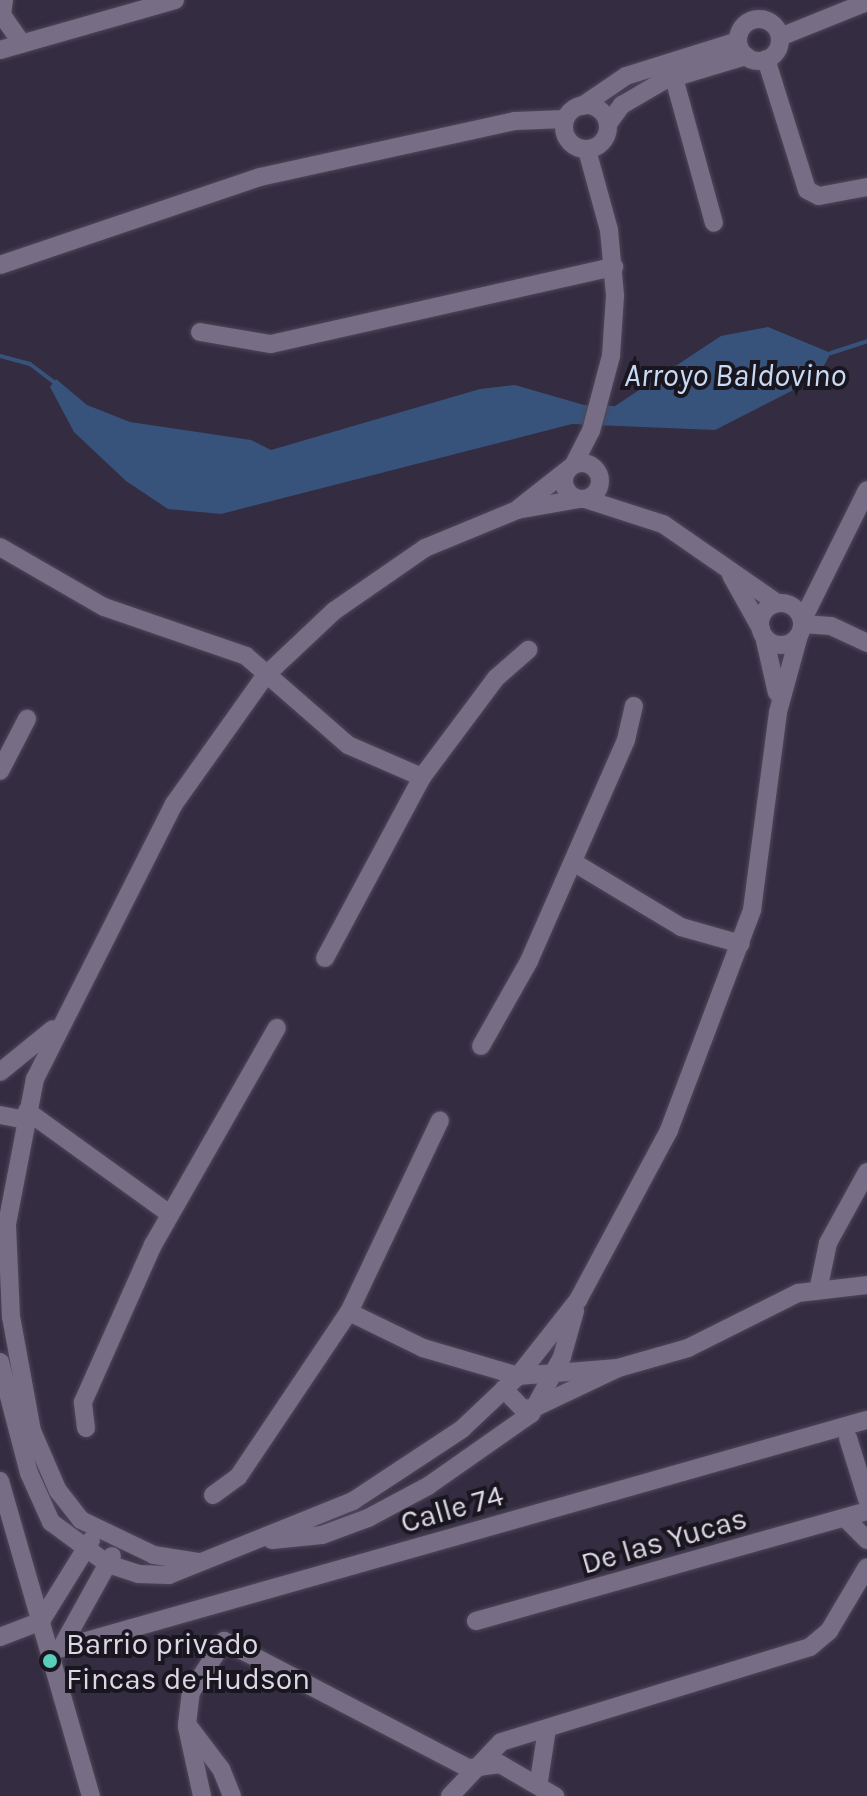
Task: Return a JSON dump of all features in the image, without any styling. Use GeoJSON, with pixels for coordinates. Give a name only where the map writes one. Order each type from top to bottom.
{"type":"FeatureCollection","features":[{"type":"Feature","properties":{"kind":"street"},"geometry":{"type":"LineString","coordinates":[[0,50],[175,0]]}},
{"type":"Feature","properties":{"kind":"street"},"geometry":{"type":"LineString","coordinates":[[2,1],[2,15],[22,44]]}},
{"type":"Feature","properties":{"kind":"street"},"geometry":{"type":"LineString","coordinates":[[766,59],[780,37],[867,2]]}},
{"type":"Feature","properties":{"kind":"street"},"geometry":{"type":"LineString","coordinates":[[742,48],[747,22],[761,19],[780,37]]}},
{"type":"Feature","properties":{"kind":"street"},"geometry":{"type":"LineString","coordinates":[[587,150],[605,138],[608,124],[634,96],[742,48]]}},
{"type":"Feature","properties":{"kind":"street"},"geometry":{"type":"LineString","coordinates":[[0,265],[260,177],[515,121],[565,119],[626,76],[742,48],[766,59],[807,190],[819,196],[867,187]]}},
{"type":"Feature","properties":{"kind":"street"},"geometry":{"type":"LineString","coordinates":[[674,78],[714,223]]}},
{"type":"Feature","properties":{"kind":"street"},"geometry":{"type":"LineString","coordinates":[[582,106],[596,108],[608,124]]}},
{"type":"Feature","properties":{"kind":"street"},"geometry":{"type":"LineString","coordinates":[[565,119],[568,141],[587,150]]}},
{"type":"Feature","properties":{"kind":"street"},"geometry":{"type":"LineString","coordinates":[[198,1562],[119,1542],[97,1531],[58,1491],[22,1385],[7,1224],[33,1088],[56,1028],[174,804],[265,676],[390,571],[517,510],[570,468],[591,431],[611,356],[614,267],[587,150]]}},
{"type":"Feature","properties":{"kind":"street"},"geometry":{"type":"LineString","coordinates":[[200,332],[271,344],[614,267]]}},
{"type":"Feature","properties":{"kind":"street"},"geometry":{"type":"LineString","coordinates":[[517,510],[582,499],[599,475],[591,431]]}},
{"type":"Feature","properties":{"kind":"street"},"geometry":{"type":"LineString","coordinates":[[570,468],[599,475],[635,511],[780,603],[801,627]]}},
{"type":"Feature","properties":{"kind":"street"},"geometry":{"type":"LineString","coordinates":[[570,468],[567,491],[582,499],[635,511]]}},
{"type":"Feature","properties":{"kind":"street"},"geometry":{"type":"LineString","coordinates":[[536,1407],[554,1376],[578,1300],[669,1130],[741,944],[752,910],[778,712],[801,627],[826,564],[867,490]]}},
{"type":"Feature","properties":{"kind":"street"},"geometry":{"type":"LineString","coordinates":[[0,547],[104,607],[228,646],[348,745],[422,777]]}},
{"type":"Feature","properties":{"kind":"street"},"geometry":{"type":"LineString","coordinates":[[778,712],[762,616],[826,564]]}},
{"type":"Feature","properties":{"kind":"street"},"geometry":{"type":"LineString","coordinates":[[727,569],[763,632],[782,645],[801,627],[831,626],[867,643]]}},
{"type":"Feature","properties":{"kind":"street"},"geometry":{"type":"LineString","coordinates":[[325,958],[422,777],[496,678],[528,650]]}},
{"type":"Feature","properties":{"kind":"street"},"geometry":{"type":"LineString","coordinates":[[481,1046],[573,862],[634,706]]}},
{"type":"Feature","properties":{"kind":"street"},"geometry":{"type":"LineString","coordinates":[[0,771],[27,719]]}},
{"type":"Feature","properties":{"kind":"street"},"geometry":{"type":"LineString","coordinates":[[573,862],[681,927],[741,944]]}},
{"type":"Feature","properties":{"kind":"street"},"geometry":{"type":"LineString","coordinates":[[33,1088],[1,1068],[56,1028]]}},
{"type":"Feature","properties":{"kind":"street"},"geometry":{"type":"LineString","coordinates":[[86,1428],[83,1402],[170,1214],[277,1028]]}},
{"type":"Feature","properties":{"kind":"street"},"geometry":{"type":"LineString","coordinates":[[0,1115],[26,1116],[170,1214]]}},
{"type":"Feature","properties":{"kind":"street"},"geometry":{"type":"LineString","coordinates":[[213,1495],[238,1477],[349,1312],[440,1120]]}},
{"type":"Feature","properties":{"kind":"street"},"geometry":{"type":"LineString","coordinates":[[819,1286],[828,1243],[867,1172]]}},
{"type":"Feature","properties":{"kind":"street"},"geometry":{"type":"LineString","coordinates":[[349,1312],[423,1348],[511,1382],[618,1368],[688,1348],[819,1286],[867,1285]]}},
{"type":"Feature","properties":{"kind":"street"},"geometry":{"type":"LineString","coordinates":[[0,1362],[29,1473],[51,1522],[85,1551],[108,1564],[169,1575],[264,1540],[399,1477],[511,1382],[578,1300]]}},
{"type":"Feature","properties":{"kind":"street"},"geometry":{"type":"LineString","coordinates":[[264,1540],[322,1535],[368,1518],[428,1486],[536,1407],[618,1368]]}},
{"type":"Feature","properties":{"kind":"street"},"geometry":{"type":"LineString","coordinates":[[511,1382],[523,1409],[536,1407]]}},
{"type":"Feature","properties":{"kind":"street","name":"Calle 74"},"geometry":{"type":"LineString","coordinates":[[56,1649],[867,1420]]}},
{"type":"Feature","properties":{"kind":"street"},"geometry":{"type":"LineString","coordinates":[[848,1438],[867,1499]]}},
{"type":"Feature","properties":{"kind":"street"},"geometry":{"type":"LineString","coordinates":[[0,1481],[41,1621],[56,1649],[91,1796]]}},
{"type":"Feature","properties":{"kind":"street","name":"De las Yucas"},"geometry":{"type":"LineString","coordinates":[[476,1621],[867,1511]]}},
{"type":"Feature","properties":{"kind":"street"},"geometry":{"type":"LineString","coordinates":[[845,1518],[867,1540]]}},
{"type":"Feature","properties":{"kind":"street"},"geometry":{"type":"LineString","coordinates":[[0,1637],[41,1621],[97,1531]]}},
{"type":"Feature","properties":{"kind":"street"},"geometry":{"type":"LineString","coordinates":[[56,1649],[119,1542]]}},
{"type":"Feature","properties":{"kind":"street"},"geometry":{"type":"LineString","coordinates":[[450,1796],[468,1768],[501,1742],[810,1647],[829,1631],[867,1567]]}},
{"type":"Feature","properties":{"kind":"street"},"geometry":{"type":"LineString","coordinates":[[202,1796],[187,1724],[191,1692],[224,1641],[468,1768],[500,1764],[539,1781],[555,1796]]}},
{"type":"Feature","properties":{"kind":"street"},"geometry":{"type":"LineString","coordinates":[[187,1724],[221,1769],[232,1796]]}},
{"type":"Feature","properties":{"kind":"street"},"geometry":{"type":"LineString","coordinates":[[539,1781],[547,1729]]}},
{"type":"Feature","properties":{"kind":"water","name":"Arroyo Baldovino"},"geometry":{"type":"Polygon","coordinates":[[[768,327],[831,353],[817,378],[715,430],[572,424],[221,514],[168,509],[126,481],[74,432],[50,387],[56,379],[87,405],[130,422],[251,440],[271,450],[480,389],[515,385],[584,405],[615,406],[721,336],[768,327]]]}},
{"type":"Feature","properties":{"kind":"waterway"},"geometry":{"type":"LineString","coordinates":[[831,353],[867,341]]}},
{"type":"Feature","properties":{"kind":"waterway","name":"Arroyo Baldovino"},"geometry":{"type":"LineString","coordinates":[[0,356],[30,364],[54,382]]}},
{"type":"Feature","properties":{"kind":"place","name":"Barrio privado Fincas de Hudson"},"geometry":{"type":"Point","coordinates":[50,1661]}}]}
